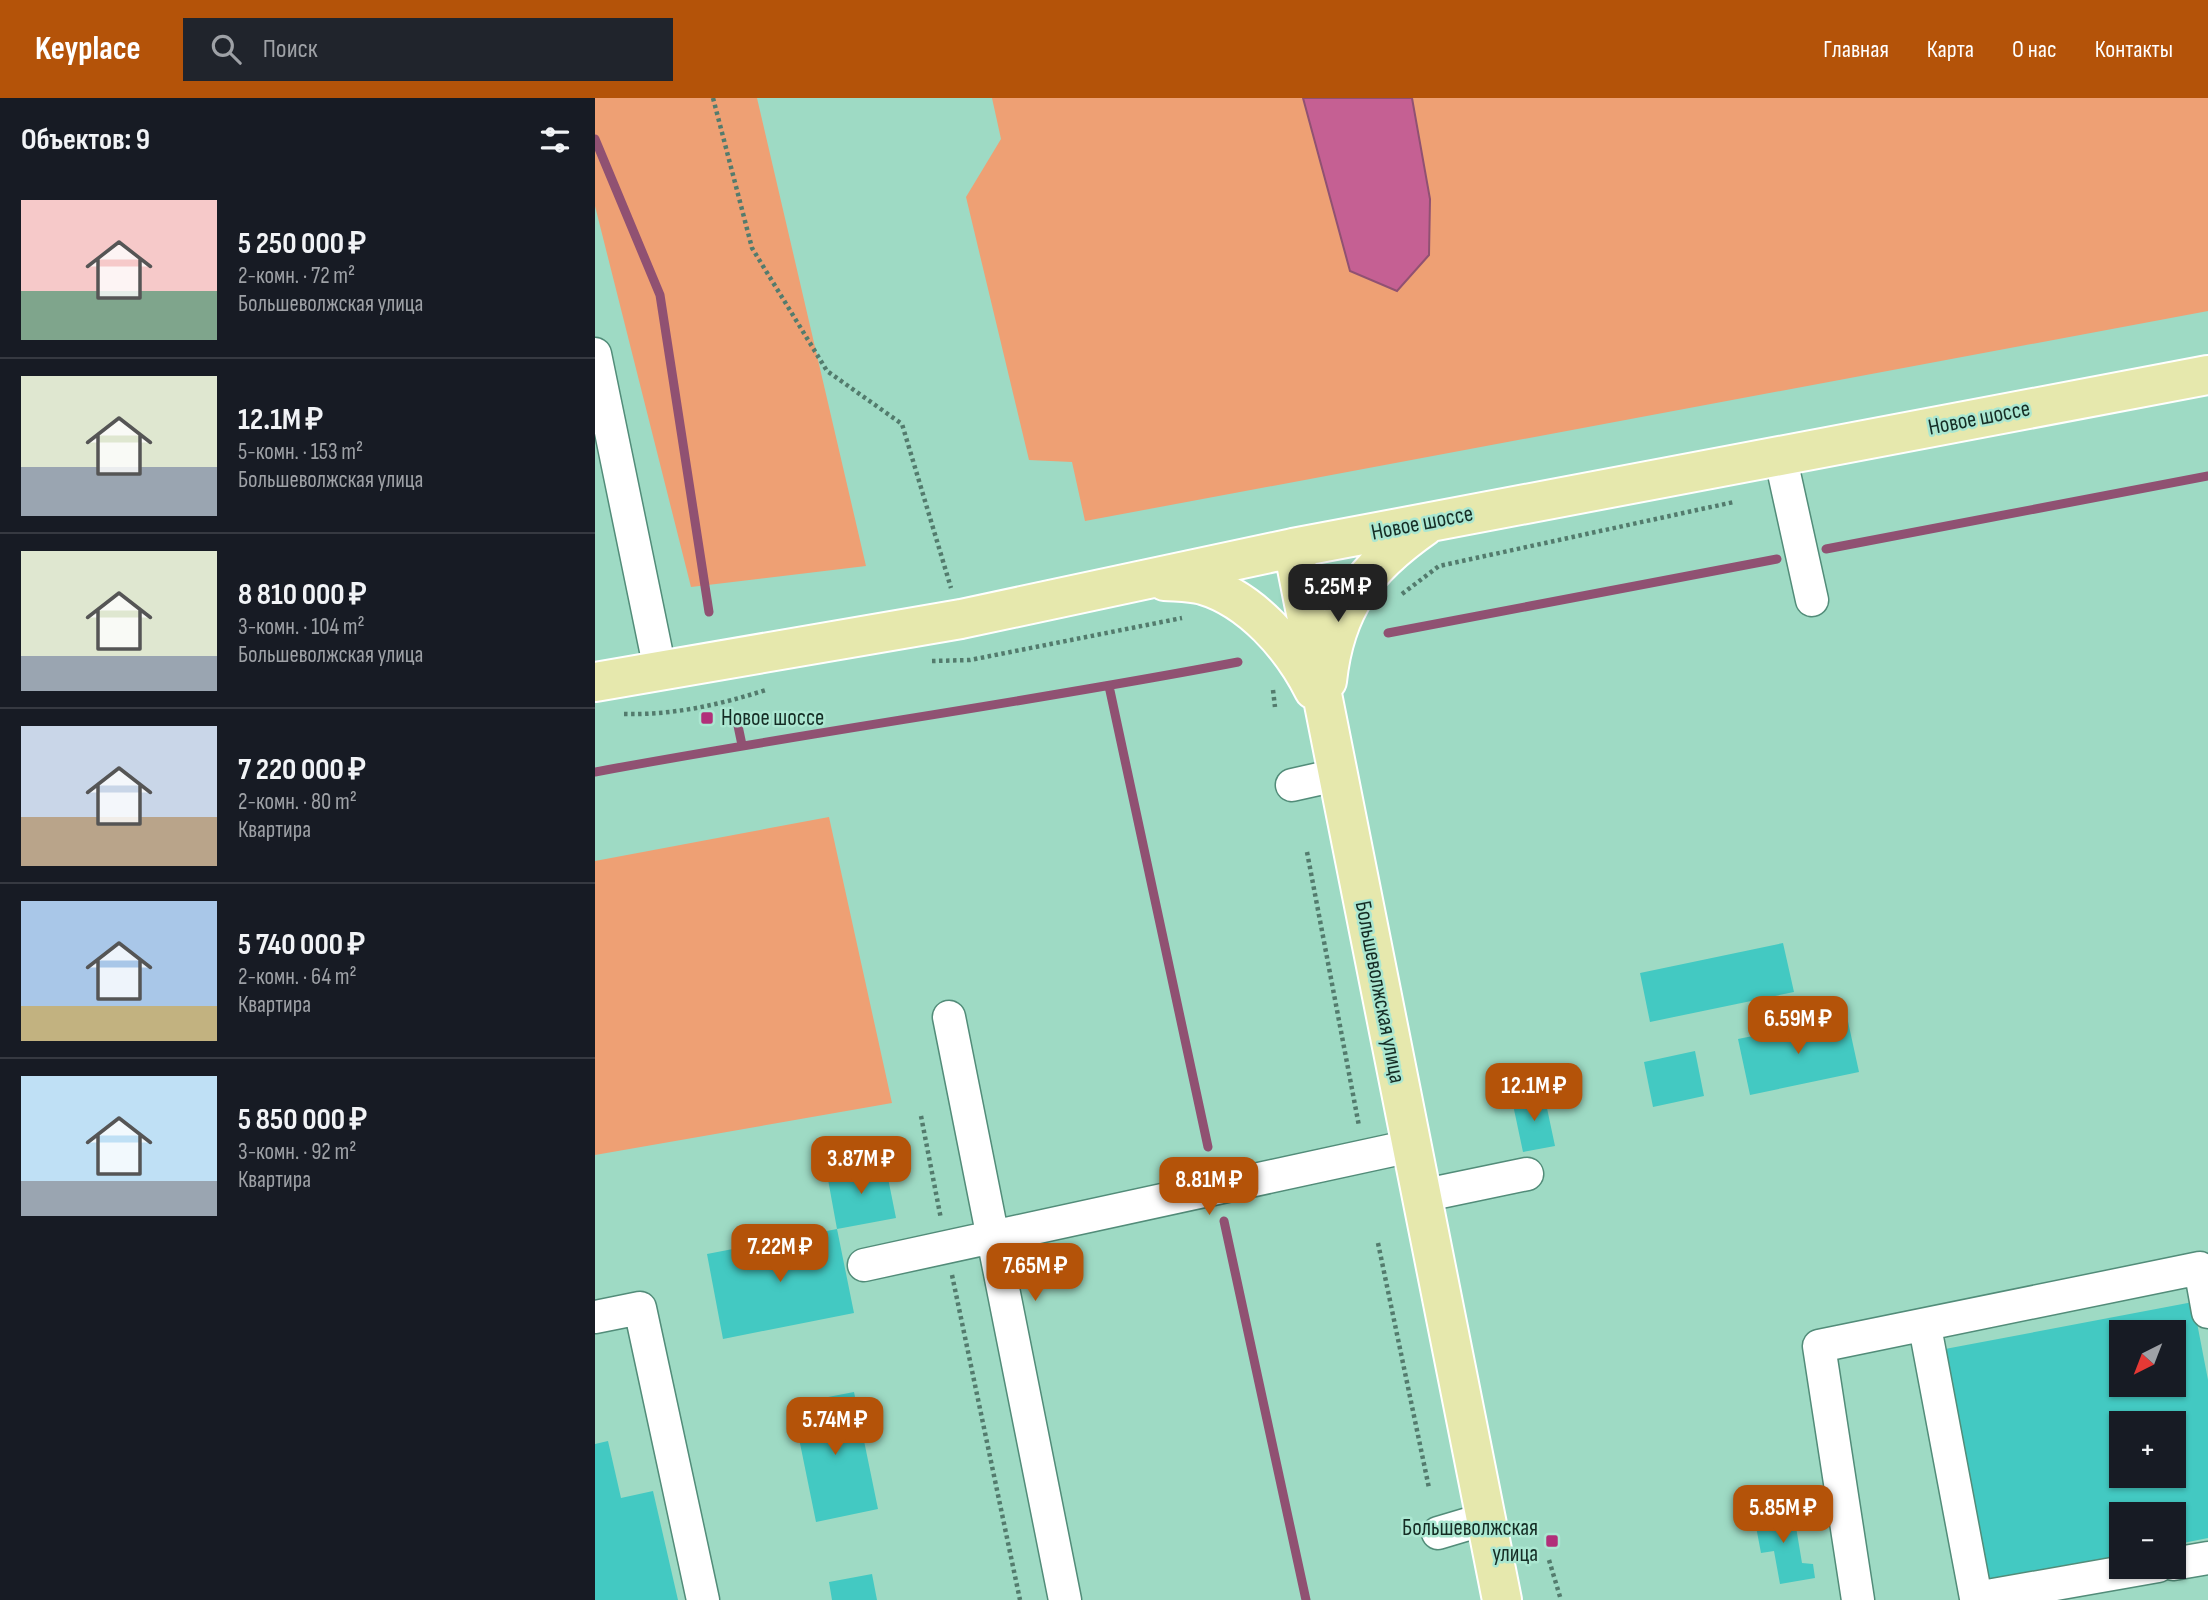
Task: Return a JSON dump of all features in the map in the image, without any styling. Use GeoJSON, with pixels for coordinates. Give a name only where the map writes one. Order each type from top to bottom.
{"type":"FeatureCollection","features":[{"type":"Feature","properties":{"kind":"main road","name":"Новое шоссе"},"geometry":{"type":"LineString","coordinates":[[595,682],[961,619],[1293,548],[2208,375]]}},
{"type":"Feature","properties":{"kind":"main road"},"geometry":{"type":"LineString","coordinates":[[1324,711],[1331,647],[1342,614],[1361,582],[1391,550],[1432,521]]}},
{"type":"Feature","properties":{"kind":"main road","name":"Большеволжская улица"},"geometry":{"type":"LineString","coordinates":[[1293,548],[1501,1600]]}},
{"type":"Feature","properties":{"kind":"main road"},"geometry":{"type":"LineString","coordinates":[[1142,579],[1202,585],[1242,602],[1293,656],[1324,711]]}},
{"type":"Feature","properties":{"kind":"street"},"geometry":{"type":"LineString","coordinates":[[595,354],[660,670]]}},
{"type":"Feature","properties":{"kind":"street"},"geometry":{"type":"LineString","coordinates":[[1780,456],[1812,600]]}},
{"type":"Feature","properties":{"kind":"street"},"geometry":{"type":"LineString","coordinates":[[1292,785],[1337,775]]}},
{"type":"Feature","properties":{"kind":"street"},"geometry":{"type":"LineString","coordinates":[[949,1017],[996,1238],[1057,1599]]}},
{"type":"Feature","properties":{"kind":"street"},"geometry":{"type":"LineString","coordinates":[[864,1265],[1411,1146]]}},
{"type":"Feature","properties":{"kind":"street"},"geometry":{"type":"LineString","coordinates":[[1421,1196],[1527,1174]]}},
{"type":"Feature","properties":{"kind":"street"},"geometry":{"type":"LineString","coordinates":[[1858,1600],[1819,1346],[2200,1268],[2208,1312]]}},
{"type":"Feature","properties":{"kind":"street"},"geometry":{"type":"LineString","coordinates":[[595,1317],[640,1308],[703,1600]]}},
{"type":"Feature","properties":{"kind":"street"},"geometry":{"type":"LineString","coordinates":[[1925,1327],[1976,1598],[2109,1575]]}},
{"type":"Feature","properties":{"kind":"street"},"geometry":{"type":"LineString","coordinates":[[1438,1533],[1485,1519]]}},
{"type":"Feature","properties":{"kind":"street"},"geometry":{"type":"LineString","coordinates":[[2186,1561],[2208,1558]]}},
{"type":"Feature","properties":{"kind":"path"},"geometry":{"type":"LineString","coordinates":[[713,98],[752,248],[827,371],[902,424],[961,619]]}},
{"type":"Feature","properties":{"kind":"path"},"geometry":{"type":"LineString","coordinates":[[919,662],[970,660],[1184,618]]}},
{"type":"Feature","properties":{"kind":"path"},"geometry":{"type":"LineString","coordinates":[[1271,679],[1275,707]]}},
{"type":"Feature","properties":{"kind":"path"},"geometry":{"type":"LineString","coordinates":[[622,714],[662,715],[709,708],[770,688]]}},
{"type":"Feature","properties":{"kind":"path"},"geometry":{"type":"LineString","coordinates":[[1307,852],[1359,1130]]}},
{"type":"Feature","properties":{"kind":"path"},"geometry":{"type":"LineString","coordinates":[[921,1116],[1020,1600]]}},
{"type":"Feature","properties":{"kind":"path"},"geometry":{"type":"LineString","coordinates":[[1378,1242],[1429,1488]]}},
{"type":"Feature","properties":{"kind":"path"},"geometry":{"type":"LineString","coordinates":[[1549,1560],[1561,1600]]}},
{"type":"Feature","properties":{"kind":"shaded area"},"geometry":{"type":"Polygon","coordinates":[[[595,98],[757,98],[866,566],[691,587],[595,206],[595,98]]]}},
{"type":"Feature","properties":{"kind":"shaded area"},"geometry":{"type":"Polygon","coordinates":[[[992,98],[2208,98],[2208,311],[1085,521],[1072,462],[1029,460],[966,197],[1001,139],[992,98]]]}},
{"type":"Feature","properties":{"kind":"shaded area"},"geometry":{"type":"Polygon","coordinates":[[[1303,98],[1412,98],[1430,199],[1429,255],[1397,291],[1350,271],[1303,98]]]}},
{"type":"Feature","properties":{"kind":"shaded area"},"geometry":{"type":"Polygon","coordinates":[[[829,817],[892,1103],[595,1155],[595,861],[829,817]]]}},
{"type":"Feature","properties":{"kind":"building"},"geometry":{"type":"Polygon","coordinates":[[[1783,943],[1794,992],[1650,1022],[1640,973],[1783,943]]]}},
{"type":"Feature","properties":{"kind":"building"},"geometry":{"type":"Polygon","coordinates":[[[1847,1017],[1859,1072],[1750,1095],[1738,1039],[1847,1017]]]}},
{"type":"Feature","properties":{"kind":"building"},"geometry":{"type":"Polygon","coordinates":[[[1695,1051],[1704,1096],[1653,1107],[1644,1062],[1695,1051]]]}},
{"type":"Feature","properties":{"kind":"building"},"geometry":{"type":"Polygon","coordinates":[[[1544,1094],[1555,1146],[1523,1152],[1512,1100],[1544,1094]]]}},
{"type":"Feature","properties":{"kind":"building"},"geometry":{"type":"Polygon","coordinates":[[[885,1163],[896,1218],[837,1229],[827,1174],[885,1163]]]}},
{"type":"Feature","properties":{"kind":"building"},"geometry":{"type":"Polygon","coordinates":[[[837,1229],[854,1313],[723,1339],[707,1254],[837,1229]]]}},
{"type":"Feature","properties":{"kind":"building"},"geometry":{"type":"Polygon","coordinates":[[[2193,1302],[2208,1380],[2208,1538],[2186,1542],[2186,1502],[2109,1502],[2109,1557],[1989,1580],[1945,1349],[2193,1302]]]}},
{"type":"Feature","properties":{"kind":"building"},"geometry":{"type":"Polygon","coordinates":[[[854,1392],[878,1509],[816,1522],[792,1404],[854,1392]]]}},
{"type":"Feature","properties":{"kind":"building"},"geometry":{"type":"Polygon","coordinates":[[[608,1441],[621,1498],[653,1491],[678,1600],[595,1600],[595,1444],[608,1441]]]}},
{"type":"Feature","properties":{"kind":"building"},"geometry":{"type":"Polygon","coordinates":[[[1793,1509],[1802,1563],[1813,1564],[1815,1578],[1780,1584],[1774,1551],[1761,1553],[1754,1516],[1793,1509]]]}},
{"type":"Feature","properties":{"kind":"building"},"geometry":{"type":"Polygon","coordinates":[[[872,1574],[877,1600],[832,1600],[829,1582],[872,1574]]]}},
{"type":"Feature","properties":{"kind":"waterway"},"geometry":{"type":"LineString","coordinates":[[595,139],[660,295],[709,612]]}},
{"type":"Feature","properties":{"kind":"waterway"},"geometry":{"type":"LineString","coordinates":[[1826,549],[2208,476]]}},
{"type":"Feature","properties":{"kind":"waterway"},"geometry":{"type":"LineString","coordinates":[[1388,633],[1777,559]]}},
{"type":"Feature","properties":{"kind":"waterway"},"geometry":{"type":"LineString","coordinates":[[595,772],[1238,662]]}},
{"type":"Feature","properties":{"kind":"waterway"},"geometry":{"type":"LineString","coordinates":[[1109,686],[1208,1147]]}},
{"type":"Feature","properties":{"kind":"waterway"},"geometry":{"type":"LineString","coordinates":[[736,716],[742,745]]}},
{"type":"Feature","properties":{"kind":"waterway"},"geometry":{"type":"LineString","coordinates":[[1224,1221],[1306,1600]]}},
{"type":"Feature","properties":{"kind":"place","name":"Новое шоссе"},"geometry":{"type":"Point","coordinates":[707,718]}},
{"type":"Feature","properties":{"kind":"place","name":"Большеволжская улица"},"geometry":{"type":"Point","coordinates":[1552,1541]}}]}
